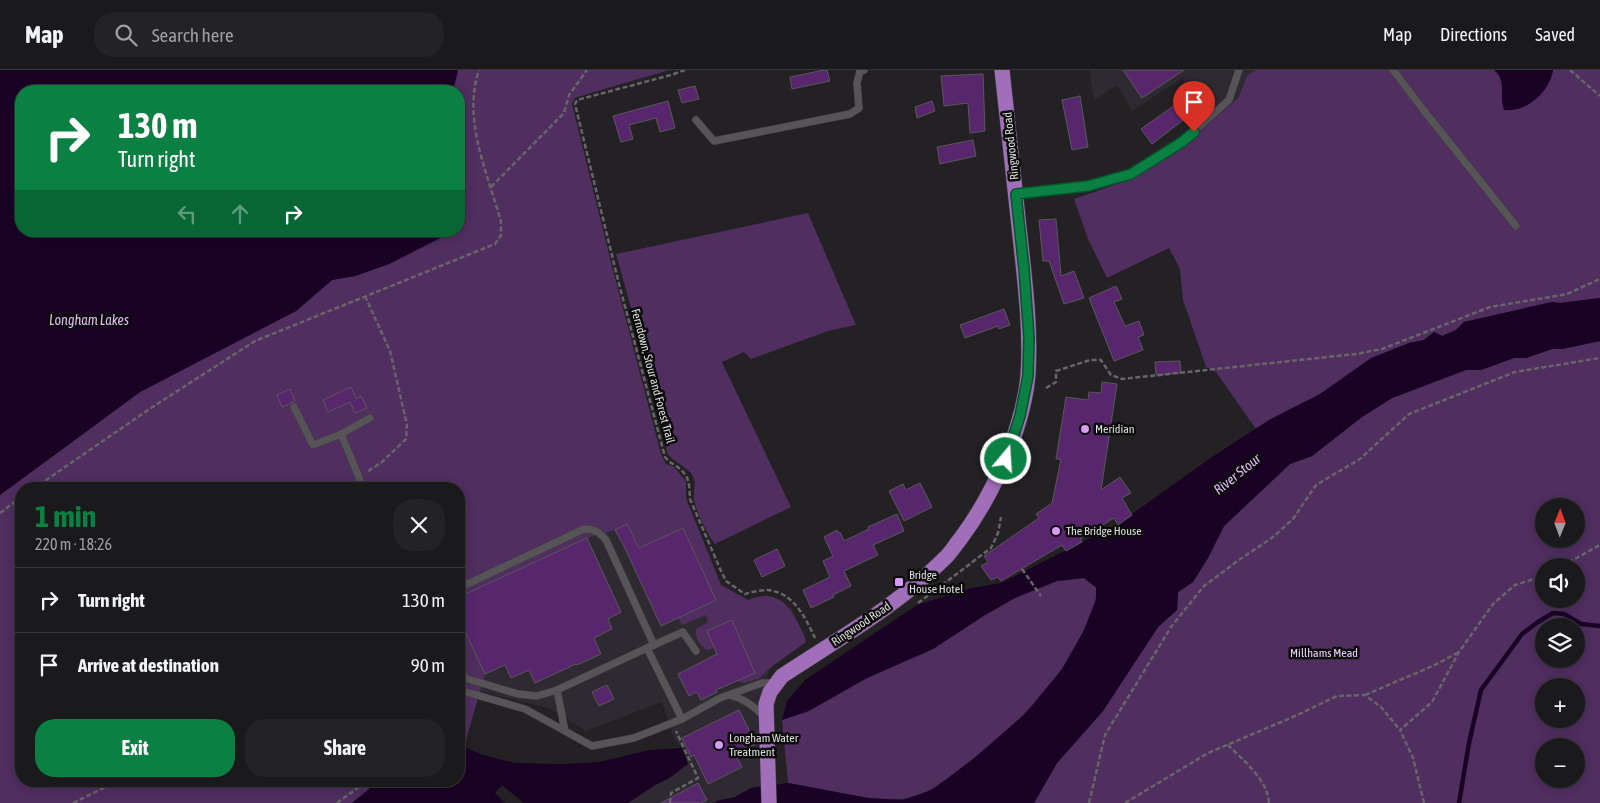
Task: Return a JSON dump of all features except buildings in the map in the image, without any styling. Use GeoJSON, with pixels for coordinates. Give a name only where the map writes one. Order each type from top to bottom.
{"type":"FeatureCollection","features":[{"type":"Feature","properties":{"kind":"highway","name":"Ringwood Road"},"geometry":{"type":"LineString","coordinates":[[769,803],[766,704],[770,692],[782,676],[913,588],[946,557],[978,514],[1006,459],[1020,416],[1028,376],[1029,337],[1024,269],[1002,70]]}},
{"type":"Feature","properties":{"kind":"lane"},"geometry":{"type":"LineString","coordinates":[[696,120],[714,141],[850,114],[859,108],[857,83],[860,71],[864,70]]}},
{"type":"Feature","properties":{"kind":"lane"},"geometry":{"type":"LineString","coordinates":[[1392,70],[1516,226]]}},
{"type":"Feature","properties":{"kind":"lane"},"geometry":{"type":"LineString","coordinates":[[1016,194],[1088,186],[1131,174],[1182,142],[1229,100],[1240,71]]}},
{"type":"Feature","properties":{"kind":"lane"},"geometry":{"type":"LineString","coordinates":[[294,407],[313,445],[341,434],[370,418]]}},
{"type":"Feature","properties":{"kind":"lane"},"geometry":{"type":"LineString","coordinates":[[341,434],[361,482]]}},
{"type":"Feature","properties":{"kind":"lane"},"geometry":{"type":"LineString","coordinates":[[465,585],[584,529],[594,529],[606,540],[682,719]]}},
{"type":"Feature","properties":{"kind":"lane"},"geometry":{"type":"LineString","coordinates":[[465,678],[518,694],[537,696],[557,690],[683,632],[696,651]]}},
{"type":"Feature","properties":{"kind":"lane"},"geometry":{"type":"LineString","coordinates":[[465,692],[525,709],[592,746],[634,738],[682,719],[729,694],[762,683],[777,682]]}},
{"type":"Feature","properties":{"kind":"lane"},"geometry":{"type":"LineString","coordinates":[[557,690],[565,731]]}},
{"type":"Feature","properties":{"kind":"lane"},"geometry":{"type":"LineString","coordinates":[[729,694],[755,706],[766,719]]}},
{"type":"Feature","properties":{"kind":"path"},"geometry":{"type":"LineString","coordinates":[[43,482],[151,408],[255,341],[495,244],[501,235],[501,222],[477,140],[474,119],[476,81],[479,70]]}},
{"type":"Feature","properties":{"kind":"path"},"geometry":{"type":"LineString","coordinates":[[491,188],[564,113],[569,96],[587,70]]}},
{"type":"Feature","properties":{"kind":"path"},"geometry":{"type":"LineString","coordinates":[[569,96],[577,100],[685,70]]}},
{"type":"Feature","properties":{"kind":"path"},"geometry":{"type":"LineString","coordinates":[[1570,70],[1600,96]]}},
{"type":"Feature","properties":{"kind":"path","name":"Ferndown, Stour and Forest Trail"},"geometry":{"type":"LineString","coordinates":[[577,100],[575,104],[665,457],[684,473],[687,478],[690,488],[690,499],[726,581],[745,594],[766,590],[778,592],[791,599],[806,620],[821,650]]}},
{"type":"Feature","properties":{"kind":"path"},"geometry":{"type":"LineString","coordinates":[[1046,388],[1056,382],[1056,371],[1090,360],[1100,360],[1111,375],[1122,379],[1356,354],[1382,349],[1490,307],[1566,294],[1600,279]]}},
{"type":"Feature","properties":{"kind":"path"},"geometry":{"type":"LineString","coordinates":[[360,476],[382,462],[406,439],[407,425],[390,351],[364,296]]}},
{"type":"Feature","properties":{"kind":"path"},"geometry":{"type":"LineString","coordinates":[[1089,803],[1105,735],[1171,627],[1204,586],[1273,537],[1293,519],[1316,485],[1360,459],[1409,414],[1515,372],[1600,358]]}},
{"type":"Feature","properties":{"kind":"path"},"geometry":{"type":"LineString","coordinates":[[0,512],[15,501]]}},
{"type":"Feature","properties":{"kind":"path"},"geometry":{"type":"LineString","coordinates":[[915,605],[991,548],[998,532],[1001,517]]}},
{"type":"Feature","properties":{"kind":"path"},"geometry":{"type":"LineString","coordinates":[[1576,558],[1600,545]]}},
{"type":"Feature","properties":{"kind":"path"},"geometry":{"type":"LineString","coordinates":[[1022,569],[1041,596]]}},
{"type":"Feature","properties":{"kind":"path"},"geometry":{"type":"LineString","coordinates":[[1400,730],[1432,702],[1459,652],[1493,604],[1515,585],[1535,579]]}},
{"type":"Feature","properties":{"kind":"path"},"geometry":{"type":"LineString","coordinates":[[1125,803],[1208,753],[1337,696],[1365,695],[1435,665],[1459,652]]}},
{"type":"Feature","properties":{"kind":"path"},"geometry":{"type":"LineString","coordinates":[[1365,695],[1381,707],[1400,730],[1413,758],[1424,803]]}},
{"type":"Feature","properties":{"kind":"path"},"geometry":{"type":"LineString","coordinates":[[670,803],[670,793],[698,778],[672,723]]}},
{"type":"Feature","properties":{"kind":"path"},"geometry":{"type":"LineString","coordinates":[[1228,745],[1256,772],[1269,797],[1270,803]]}},
{"type":"Feature","properties":{"kind":"path"},"geometry":{"type":"LineString","coordinates":[[73,803],[106,787]]}},
{"type":"Feature","properties":{"kind":"path"},"geometry":{"type":"LineString","coordinates":[[337,803],[359,787]]}},
{"type":"Feature","properties":{"kind":"shaded area"},"geometry":{"type":"Polygon","coordinates":[[[1089,70],[1256,70],[1247,76],[1238,98],[1209,124],[1182,78],[1132,111],[1117,85],[1094,100],[1089,70]]]}},
{"type":"Feature","properties":{"kind":"shaded area"},"geometry":{"type":"Polygon","coordinates":[[[674,467],[686,481],[686,498],[721,585],[748,600],[766,595],[781,600],[792,610],[805,637],[806,642],[770,668],[761,696],[759,728],[763,786],[751,788],[735,797],[714,803],[628,803],[655,785],[668,779],[688,764],[682,748],[674,738],[662,702],[586,731],[551,709],[465,688],[465,579],[674,467]]]}},
{"type":"Feature","properties":{"kind":"green space"},"geometry":{"type":"Polygon","coordinates":[[[458,70],[669,70],[575,98],[572,104],[661,454],[666,464],[674,467],[686,481],[686,498],[721,585],[748,600],[765,596],[778,599],[789,608],[804,635],[806,642],[758,679],[744,683],[737,681],[755,673],[748,656],[725,666],[744,647],[732,620],[707,631],[714,648],[707,650],[698,641],[696,635],[696,629],[708,622],[706,615],[682,625],[678,618],[716,600],[683,528],[640,548],[627,524],[615,530],[587,538],[465,594],[465,482],[18,482],[140,392],[296,311],[332,280],[355,276],[389,264],[442,237],[465,237],[465,85],[454,85],[458,70]]]}},
{"type":"Feature","properties":{"kind":"green space"},"geometry":{"type":"Polygon","coordinates":[[[1256,70],[1600,70],[1600,298],[1560,303],[1552,302],[1464,322],[1456,330],[1442,336],[1434,332],[1424,340],[1409,343],[1256,429],[1216,372],[1206,367],[1183,300],[1180,269],[1169,248],[1107,278],[1088,239],[1074,199],[1134,178],[1174,154],[1238,98],[1247,76],[1256,70]]]}},
{"type":"Feature","properties":{"kind":"green space"},"geometry":{"type":"Polygon","coordinates":[[[808,213],[856,325],[828,331],[751,359],[744,352],[722,362],[791,507],[715,544],[706,529],[695,503],[695,481],[692,475],[667,452],[648,369],[616,254],[808,213]]]}},
{"type":"Feature","properties":{"kind":"green space","name":"Millhams Mead"},"geometry":{"type":"Polygon","coordinates":[[[1600,341],[1600,803],[1034,803],[1057,763],[1103,711],[1158,627],[1177,610],[1178,592],[1193,582],[1224,526],[1290,464],[1312,456],[1362,417],[1392,398],[1466,370],[1481,370],[1514,358],[1526,358],[1552,349],[1562,349],[1600,341]]]}},
{"type":"Feature","properties":{"kind":"green space"},"geometry":{"type":"Polygon","coordinates":[[[15,484],[15,787],[372,787],[352,803],[0,803],[0,495],[15,484]]]}},
{"type":"Feature","properties":{"kind":"green space"},"geometry":{"type":"Polygon","coordinates":[[[1084,578],[1096,588],[1095,602],[1087,624],[1064,666],[1034,704],[999,738],[940,783],[917,796],[909,798],[874,799],[788,783],[782,720],[809,710],[867,678],[933,649],[1015,598],[1057,581],[1084,578]]]}},
{"type":"Feature","properties":{"kind":"green space"},"geometry":{"type":"Polygon","coordinates":[[[465,631],[485,674],[465,744],[465,631]]]}},
{"type":"Feature","properties":{"kind":"water","name":"Longham Lakes"},"geometry":{"type":"Polygon","coordinates":[[[0,70],[458,70],[454,85],[15,85],[15,237],[442,237],[389,264],[355,276],[332,280],[296,311],[140,392],[18,482],[15,482],[0,495],[0,70]]]}},
{"type":"Feature","properties":{"kind":"water"},"geometry":{"type":"Polygon","coordinates":[[[1494,70],[1553,70],[1547,86],[1536,99],[1521,108],[1504,110],[1502,84],[1494,70]]]}},
{"type":"Feature","properties":{"kind":"water","name":"River Stour"},"geometry":{"type":"Polygon","coordinates":[[[1600,298],[1600,341],[1562,349],[1552,349],[1526,358],[1514,358],[1481,370],[1466,370],[1392,398],[1362,417],[1312,456],[1290,464],[1224,526],[1193,582],[1178,592],[1177,610],[1158,627],[1103,711],[1057,763],[1034,803],[714,803],[735,797],[751,788],[788,783],[869,798],[902,800],[932,790],[972,760],[1025,714],[1062,669],[1083,632],[1096,600],[1096,587],[1084,578],[1057,581],[1015,598],[933,649],[867,678],[809,711],[782,720],[787,701],[805,680],[917,605],[972,588],[1001,583],[1118,524],[1212,457],[1269,420],[1320,394],[1371,358],[1409,343],[1424,340],[1434,332],[1442,336],[1456,330],[1464,322],[1552,302],[1560,303],[1600,298]]]}},
{"type":"Feature","properties":{"kind":"water"},"geometry":{"type":"Polygon","coordinates":[[[465,747],[483,755],[515,763],[562,764],[599,762],[650,750],[682,748],[688,764],[668,779],[655,785],[628,803],[524,803],[502,785],[495,793],[505,803],[352,803],[372,787],[465,787],[465,747]]]}},
{"type":"Feature","properties":{"kind":"waterway"},"geometry":{"type":"LineString","coordinates":[[1459,803],[1469,743],[1481,690],[1522,634],[1553,613],[1564,614],[1581,624],[1600,626]]}},
{"type":"Feature","properties":{"kind":"place","name":"Meridian"},"geometry":{"type":"Point","coordinates":[1085,429]}},
{"type":"Feature","properties":{"kind":"place","name":"The Bridge House"},"geometry":{"type":"Point","coordinates":[1056,531]}},
{"type":"Feature","properties":{"kind":"place","name":"Bridge House Hotel"},"geometry":{"type":"Point","coordinates":[899,582]}},
{"type":"Feature","properties":{"kind":"place","name":"Longham Water Treatment"},"geometry":{"type":"Point","coordinates":[719,745]}},
{"type":"Feature","properties":{"kind":"route"},"geometry":{"type":"LineString","coordinates":[[1006,459],[1020,416],[1028,376],[1029,337],[1016,194],[1088,186],[1131,174],[1182,142],[1194,132]]}}]}
